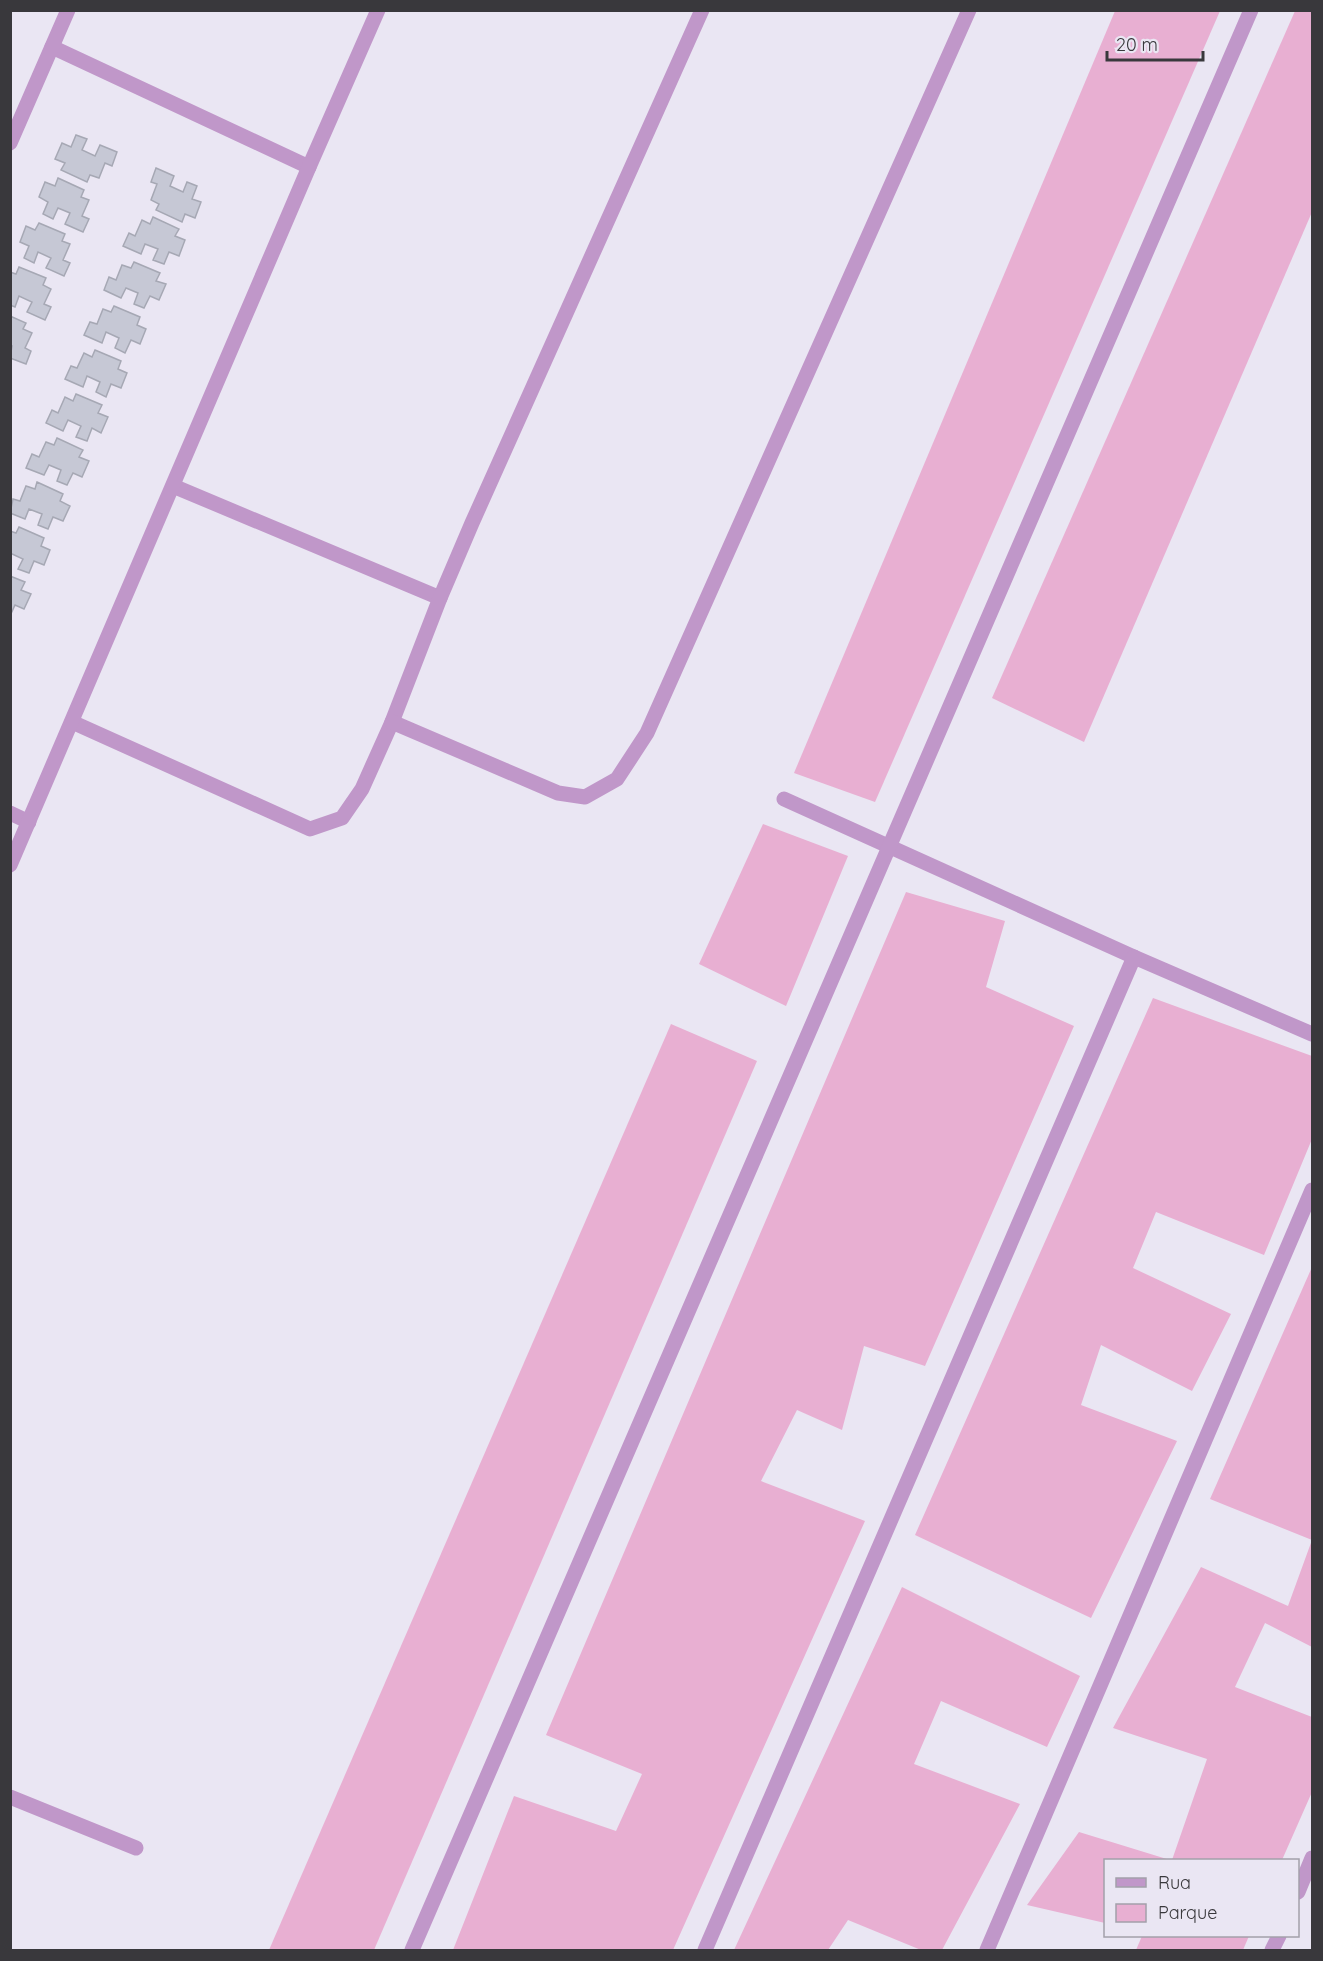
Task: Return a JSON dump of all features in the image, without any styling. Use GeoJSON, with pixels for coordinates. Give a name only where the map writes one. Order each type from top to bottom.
{"type":"FeatureCollection","features":[{"type":"Feature","properties":{"kind":"street"},"geometry":{"type":"LineString","coordinates":[[10,143],[68,10]]}},
{"type":"Feature","properties":{"kind":"street"},"geometry":{"type":"LineString","coordinates":[[10,865],[378,10]]}},
{"type":"Feature","properties":{"kind":"street"},"geometry":{"type":"LineString","coordinates":[[72,722],[310,829],[342,818],[362,789],[392,722],[440,598],[702,10]]}},
{"type":"Feature","properties":{"kind":"street"},"geometry":{"type":"LineString","coordinates":[[392,722],[558,793],[585,797],[617,779],[647,733],[969,10]]}},
{"type":"Feature","properties":{"kind":"street"},"geometry":{"type":"LineString","coordinates":[[412,1950],[891,847],[1251,10]]}},
{"type":"Feature","properties":{"kind":"street"},"geometry":{"type":"LineString","coordinates":[[52,46],[309,167]]}},
{"type":"Feature","properties":{"kind":"street"},"geometry":{"type":"LineString","coordinates":[[173,486],[440,598]]}},
{"type":"Feature","properties":{"kind":"street"},"geometry":{"type":"LineString","coordinates":[[784,799],[1134,957],[1312,1034]]}},
{"type":"Feature","properties":{"kind":"street"},"geometry":{"type":"LineString","coordinates":[[10,813],[29,822]]}},
{"type":"Feature","properties":{"kind":"street"},"geometry":{"type":"LineString","coordinates":[[705,1950],[1134,957]]}},
{"type":"Feature","properties":{"kind":"street"},"geometry":{"type":"LineString","coordinates":[[987,1950],[1312,1190]]}},
{"type":"Feature","properties":{"kind":"street"},"geometry":{"type":"LineString","coordinates":[[10,1797],[136,1848]]}},
{"type":"Feature","properties":{"kind":"street"},"geometry":{"type":"LineString","coordinates":[[1299,1890],[1312,1858]]}},
{"type":"Feature","properties":{"kind":"green space"},"geometry":{"type":"Polygon","coordinates":[[[1115,11],[1220,11],[875,802],[794,773],[1115,11]]]}},
{"type":"Feature","properties":{"kind":"green space"},"geometry":{"type":"Polygon","coordinates":[[[1295,11],[1312,11],[1312,212],[1084,742],[992,698],[1295,11]]]}},
{"type":"Feature","properties":{"kind":"green space"},"geometry":{"type":"Polygon","coordinates":[[[763,824],[848,856],[786,1006],[699,964],[763,824]]]}},
{"type":"Feature","properties":{"kind":"green space"},"geometry":{"type":"Polygon","coordinates":[[[906,892],[1005,921],[986,987],[1074,1026],[925,1366],[864,1346],[842,1430],[797,1410],[761,1481],[865,1521],[673,1950],[453,1950],[514,1796],[616,1831],[642,1774],[546,1735],[906,892]]]}},
{"type":"Feature","properties":{"kind":"green space"},"geometry":{"type":"Polygon","coordinates":[[[1153,998],[1312,1056],[1312,1139],[1264,1255],[1156,1212],[1133,1268],[1231,1314],[1192,1391],[1101,1345],[1081,1405],[1177,1441],[1091,1618],[915,1535],[1153,998]]]}},
{"type":"Feature","properties":{"kind":"green space"},"geometry":{"type":"Polygon","coordinates":[[[671,1024],[757,1061],[374,1950],[269,1950],[671,1024]]]}},
{"type":"Feature","properties":{"kind":"green space"},"geometry":{"type":"Polygon","coordinates":[[[1312,1267],[1312,1540],[1210,1499],[1312,1267]]]}},
{"type":"Feature","properties":{"kind":"green space"},"geometry":{"type":"Polygon","coordinates":[[[1312,1540],[1312,1647],[1265,1623],[1235,1687],[1312,1717],[1312,1792],[1282,1859],[1172,1859],[1207,1759],[1113,1728],[1201,1567],[1288,1606],[1312,1540]]]}},
{"type":"Feature","properties":{"kind":"green space"},"geometry":{"type":"Polygon","coordinates":[[[902,1587],[1080,1676],[1047,1747],[941,1701],[914,1764],[1020,1804],[942,1950],[921,1950],[848,1920],[828,1950],[734,1950],[902,1587]]]}},
{"type":"Feature","properties":{"kind":"green space"},"geometry":{"type":"Polygon","coordinates":[[[1079,1832],[1167,1859],[1104,1859],[1104,1923],[1027,1905],[1079,1832]]]}},
{"type":"Feature","properties":{"kind":"green space"},"geometry":{"type":"Polygon","coordinates":[[[1142,1937],[1249,1937],[1243,1950],[1136,1950],[1142,1937]]]}},
{"type":"Feature","properties":{"kind":"building"},"geometry":{"type":"Polygon","coordinates":[[[76,135],[87,139],[82,150],[95,156],[100,145],[117,152],[112,166],[105,163],[99,178],[90,175],[87,182],[61,170],[65,163],[55,159],[62,143],[71,147],[76,135]]]}},
{"type":"Feature","properties":{"kind":"building"},"geometry":{"type":"Polygon","coordinates":[[[156,168],[174,176],[170,186],[183,192],[187,182],[197,186],[192,199],[201,202],[195,218],[185,214],[182,222],[156,210],[159,204],[151,200],[157,184],[151,182],[156,168]]]}},
{"type":"Feature","properties":{"kind":"building"},"geometry":{"type":"Polygon","coordinates":[[[58,178],[84,190],[81,197],[89,200],[82,216],[89,219],[83,232],[65,224],[70,213],[58,208],[53,219],[43,214],[48,202],[39,197],[45,182],[55,186],[58,178]]]}},
{"type":"Feature","properties":{"kind":"building"},"geometry":{"type":"Polygon","coordinates":[[[153,217],[179,229],[175,236],[185,240],[179,256],[169,252],[164,264],[153,260],[158,249],[145,244],[141,254],[123,246],[129,233],[135,236],[142,220],[150,224],[153,217]]]}},
{"type":"Feature","properties":{"kind":"building"},"geometry":{"type":"Polygon","coordinates":[[[39,223],[65,234],[62,241],[70,244],[63,260],[70,263],[64,276],[46,268],[51,258],[38,252],[34,263],[24,258],[29,246],[20,242],[26,226],[35,230],[39,223]]]}},
{"type":"Feature","properties":{"kind":"building"},"geometry":{"type":"Polygon","coordinates":[[[134,262],[160,273],[156,281],[166,284],[159,300],[150,296],[144,308],[134,304],[138,293],[126,288],[121,298],[104,290],[109,277],[116,280],[122,265],[131,268],[134,262]]]}},
{"type":"Feature","properties":{"kind":"building"},"geometry":{"type":"Polygon","coordinates":[[[19,267],[46,278],[43,285],[51,289],[44,304],[51,307],[45,320],[27,312],[32,302],[19,296],[15,307],[10,305],[10,272],[16,274],[19,267]]]}},
{"type":"Feature","properties":{"kind":"building"},"geometry":{"type":"Polygon","coordinates":[[[114,306],[140,317],[137,325],[146,329],[140,344],[131,340],[125,353],[115,348],[119,338],[106,332],[102,343],[84,335],[90,322],[97,324],[103,309],[111,312],[114,306]]]}},
{"type":"Feature","properties":{"kind":"building"},"geometry":{"type":"Polygon","coordinates":[[[10,316],[26,323],[23,329],[32,333],[25,348],[31,351],[26,364],[10,358],[12,346],[10,346],[10,316]]]}},
{"type":"Feature","properties":{"kind":"building"},"geometry":{"type":"Polygon","coordinates":[[[95,350],[121,361],[118,369],[127,373],[121,388],[111,384],[106,397],[96,392],[100,382],[87,376],[83,387],[65,379],[71,366],[77,368],[84,353],[92,357],[95,350]]]}},
{"type":"Feature","properties":{"kind":"building"},"geometry":{"type":"Polygon","coordinates":[[[76,394],[102,405],[98,413],[108,417],[101,433],[92,428],[87,441],[76,437],[81,426],[68,420],[63,431],[46,423],[52,410],[58,413],[65,397],[73,401],[76,394]]]}},
{"type":"Feature","properties":{"kind":"building"},"geometry":{"type":"Polygon","coordinates":[[[57,438],[83,450],[79,457],[89,461],[82,477],[73,473],[67,485],[57,481],[61,470],[49,465],[44,475],[26,468],[32,454],[39,457],[46,442],[54,445],[57,438]]]}},
{"type":"Feature","properties":{"kind":"building"},"geometry":{"type":"Polygon","coordinates":[[[37,482],[63,494],[60,501],[70,506],[63,521],[53,517],[48,529],[38,525],[42,514],[29,509],[25,519],[10,513],[13,499],[20,501],[26,486],[35,489],[37,482]]]}},
{"type":"Feature","properties":{"kind":"building"},"geometry":{"type":"Polygon","coordinates":[[[19,527],[44,538],[41,546],[50,550],[44,565],[34,561],[29,573],[18,569],[23,559],[10,553],[10,531],[16,533],[19,527]]]}},
{"type":"Feature","properties":{"kind":"building"},"geometry":{"type":"Polygon","coordinates":[[[10,576],[25,582],[21,590],[31,594],[24,609],[15,605],[10,616],[10,576]]]}}]}
